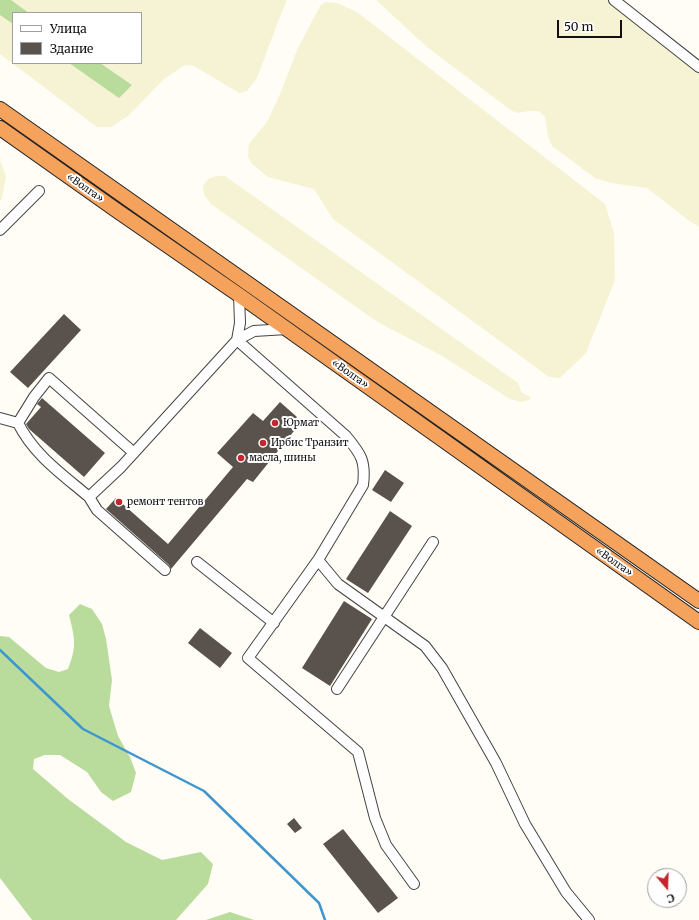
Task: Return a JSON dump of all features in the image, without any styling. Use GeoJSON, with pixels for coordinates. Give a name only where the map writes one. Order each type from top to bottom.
{"type":"FeatureCollection","features":[{"type":"Feature","properties":{"kind":"highway","name":"«Волга»"},"geometry":{"type":"LineString","coordinates":[[0,109],[699,601]]}},
{"type":"Feature","properties":{"kind":"highway","name":"«Волга»"},"geometry":{"type":"LineString","coordinates":[[0,128],[239,295],[286,330],[699,622]]}},
{"type":"Feature","properties":{"kind":"lane"},"geometry":{"type":"LineString","coordinates":[[614,0],[698,63]]}},
{"type":"Feature","properties":{"kind":"lane"},"geometry":{"type":"LineString","coordinates":[[0,230],[39,191]]}},
{"type":"Feature","properties":{"kind":"lane"},"geometry":{"type":"LineString","coordinates":[[237,340],[240,323],[239,295]]}},
{"type":"Feature","properties":{"kind":"lane"},"geometry":{"type":"LineString","coordinates":[[89,497],[121,468],[237,340],[254,330],[286,330]]}},
{"type":"Feature","properties":{"kind":"lane"},"geometry":{"type":"LineString","coordinates":[[237,340],[346,436],[358,451],[363,462],[364,473],[363,486],[318,560],[248,658],[358,752],[375,818],[386,845],[414,884]]}},
{"type":"Feature","properties":{"kind":"lane"},"geometry":{"type":"LineString","coordinates":[[18,423],[34,397],[49,378],[134,453]]}},
{"type":"Feature","properties":{"kind":"lane"},"geometry":{"type":"LineString","coordinates":[[0,418],[18,423]]}},
{"type":"Feature","properties":{"kind":"lane"},"geometry":{"type":"LineString","coordinates":[[18,423],[23,434],[38,454],[89,497],[96,510],[165,570]]}},
{"type":"Feature","properties":{"kind":"lane"},"geometry":{"type":"LineString","coordinates":[[338,689],[433,542]]}},
{"type":"Feature","properties":{"kind":"lane"},"geometry":{"type":"LineString","coordinates":[[318,560],[338,584],[425,646],[442,668],[496,763],[525,824],[566,892],[588,920]]}},
{"type":"Feature","properties":{"kind":"lane"},"geometry":{"type":"LineString","coordinates":[[197,562],[274,622]]}},
{"type":"Feature","properties":{"kind":"shaded area"},"geometry":{"type":"Polygon","coordinates":[[[0,0],[287,0],[257,78],[247,91],[239,93],[194,66],[185,65],[164,79],[128,116],[111,127],[97,127],[13,64],[142,64],[142,12],[12,12],[12,63],[0,54],[0,0]]]}},
{"type":"Feature","properties":{"kind":"shaded area"},"geometry":{"type":"Polygon","coordinates":[[[376,0],[614,0],[699,67],[699,227],[647,188],[612,183],[595,178],[552,146],[548,137],[545,117],[539,111],[518,113],[512,111],[427,47],[376,0]]]}},
{"type":"Feature","properties":{"kind":"shaded area"},"geometry":{"type":"Polygon","coordinates":[[[325,2],[337,3],[357,12],[605,204],[614,233],[615,280],[586,353],[560,378],[549,377],[333,219],[314,189],[268,177],[252,164],[248,156],[249,144],[267,122],[298,48],[320,6],[325,2]]]}},
{"type":"Feature","properties":{"kind":"shaded area"},"geometry":{"type":"Polygon","coordinates":[[[0,160],[6,176],[2,198],[0,201],[0,160]]]}},
{"type":"Feature","properties":{"kind":"shaded area"},"geometry":{"type":"Polygon","coordinates":[[[216,176],[225,176],[518,383],[522,393],[531,397],[529,400],[521,402],[510,399],[442,356],[376,321],[211,204],[204,195],[203,186],[208,179],[216,176]]]}},
{"type":"Feature","properties":{"kind":"green space"},"geometry":{"type":"Polygon","coordinates":[[[0,0],[11,0],[28,12],[12,12],[12,23],[0,15],[0,0]]]}},
{"type":"Feature","properties":{"kind":"green space"},"geometry":{"type":"Polygon","coordinates":[[[70,64],[101,64],[132,85],[119,98],[70,64]]]}},
{"type":"Feature","properties":{"kind":"green space"},"geometry":{"type":"Polygon","coordinates":[[[80,604],[92,609],[102,624],[106,639],[112,680],[109,706],[118,736],[130,757],[136,773],[131,792],[113,801],[101,792],[87,772],[60,755],[45,755],[34,759],[33,769],[68,799],[126,842],[162,860],[201,852],[213,864],[208,884],[176,920],[32,920],[0,878],[0,636],[9,637],[46,668],[59,672],[68,669],[74,648],[73,630],[69,615],[80,604]]]}},
{"type":"Feature","properties":{"kind":"green space"},"geometry":{"type":"Polygon","coordinates":[[[230,912],[254,920],[206,920],[230,912]]]}},
{"type":"Feature","properties":{"kind":"building"},"geometry":{"type":"Polygon","coordinates":[[[64,314],[81,330],[28,388],[10,372],[64,314]]]}},
{"type":"Feature","properties":{"kind":"building"},"geometry":{"type":"Polygon","coordinates":[[[42,398],[105,453],[84,477],[29,429],[26,424],[41,407],[37,404],[42,398]]]}},
{"type":"Feature","properties":{"kind":"building"},"geometry":{"type":"Polygon","coordinates":[[[280,402],[297,417],[289,426],[294,431],[253,482],[247,479],[171,569],[169,565],[106,509],[116,498],[168,544],[233,467],[217,453],[253,413],[263,421],[280,402]]]}},
{"type":"Feature","properties":{"kind":"building"},"geometry":{"type":"Polygon","coordinates":[[[385,470],[404,483],[391,502],[372,490],[385,470]]]}},
{"type":"Feature","properties":{"kind":"building"},"geometry":{"type":"Polygon","coordinates":[[[390,511],[412,526],[368,593],[346,579],[390,511]]]}},
{"type":"Feature","properties":{"kind":"building"},"geometry":{"type":"Polygon","coordinates":[[[344,601],[372,619],[330,686],[302,668],[344,601]]]}},
{"type":"Feature","properties":{"kind":"building"},"geometry":{"type":"Polygon","coordinates":[[[200,628],[232,653],[220,668],[188,643],[200,628]]]}},
{"type":"Feature","properties":{"kind":"building"},"geometry":{"type":"Polygon","coordinates":[[[294,818],[302,828],[295,833],[287,824],[294,818]]]}},
{"type":"Feature","properties":{"kind":"building"},"geometry":{"type":"Polygon","coordinates":[[[343,829],[398,898],[378,913],[323,844],[343,829]]]}},
{"type":"Feature","properties":{"kind":"waterway"},"geometry":{"type":"LineString","coordinates":[[0,650],[83,729],[204,791],[319,903],[325,920]]}},
{"type":"Feature","properties":{"kind":"place","name":"Юрмат"},"geometry":{"type":"Point","coordinates":[275,423]}},
{"type":"Feature","properties":{"kind":"place","name":"Ирбис Транзит"},"geometry":{"type":"Point","coordinates":[263,443]}},
{"type":"Feature","properties":{"kind":"place","name":"масла, шины"},"geometry":{"type":"Point","coordinates":[241,458]}},
{"type":"Feature","properties":{"kind":"place","name":"ремонт тентов"},"geometry":{"type":"Point","coordinates":[119,502]}}]}
